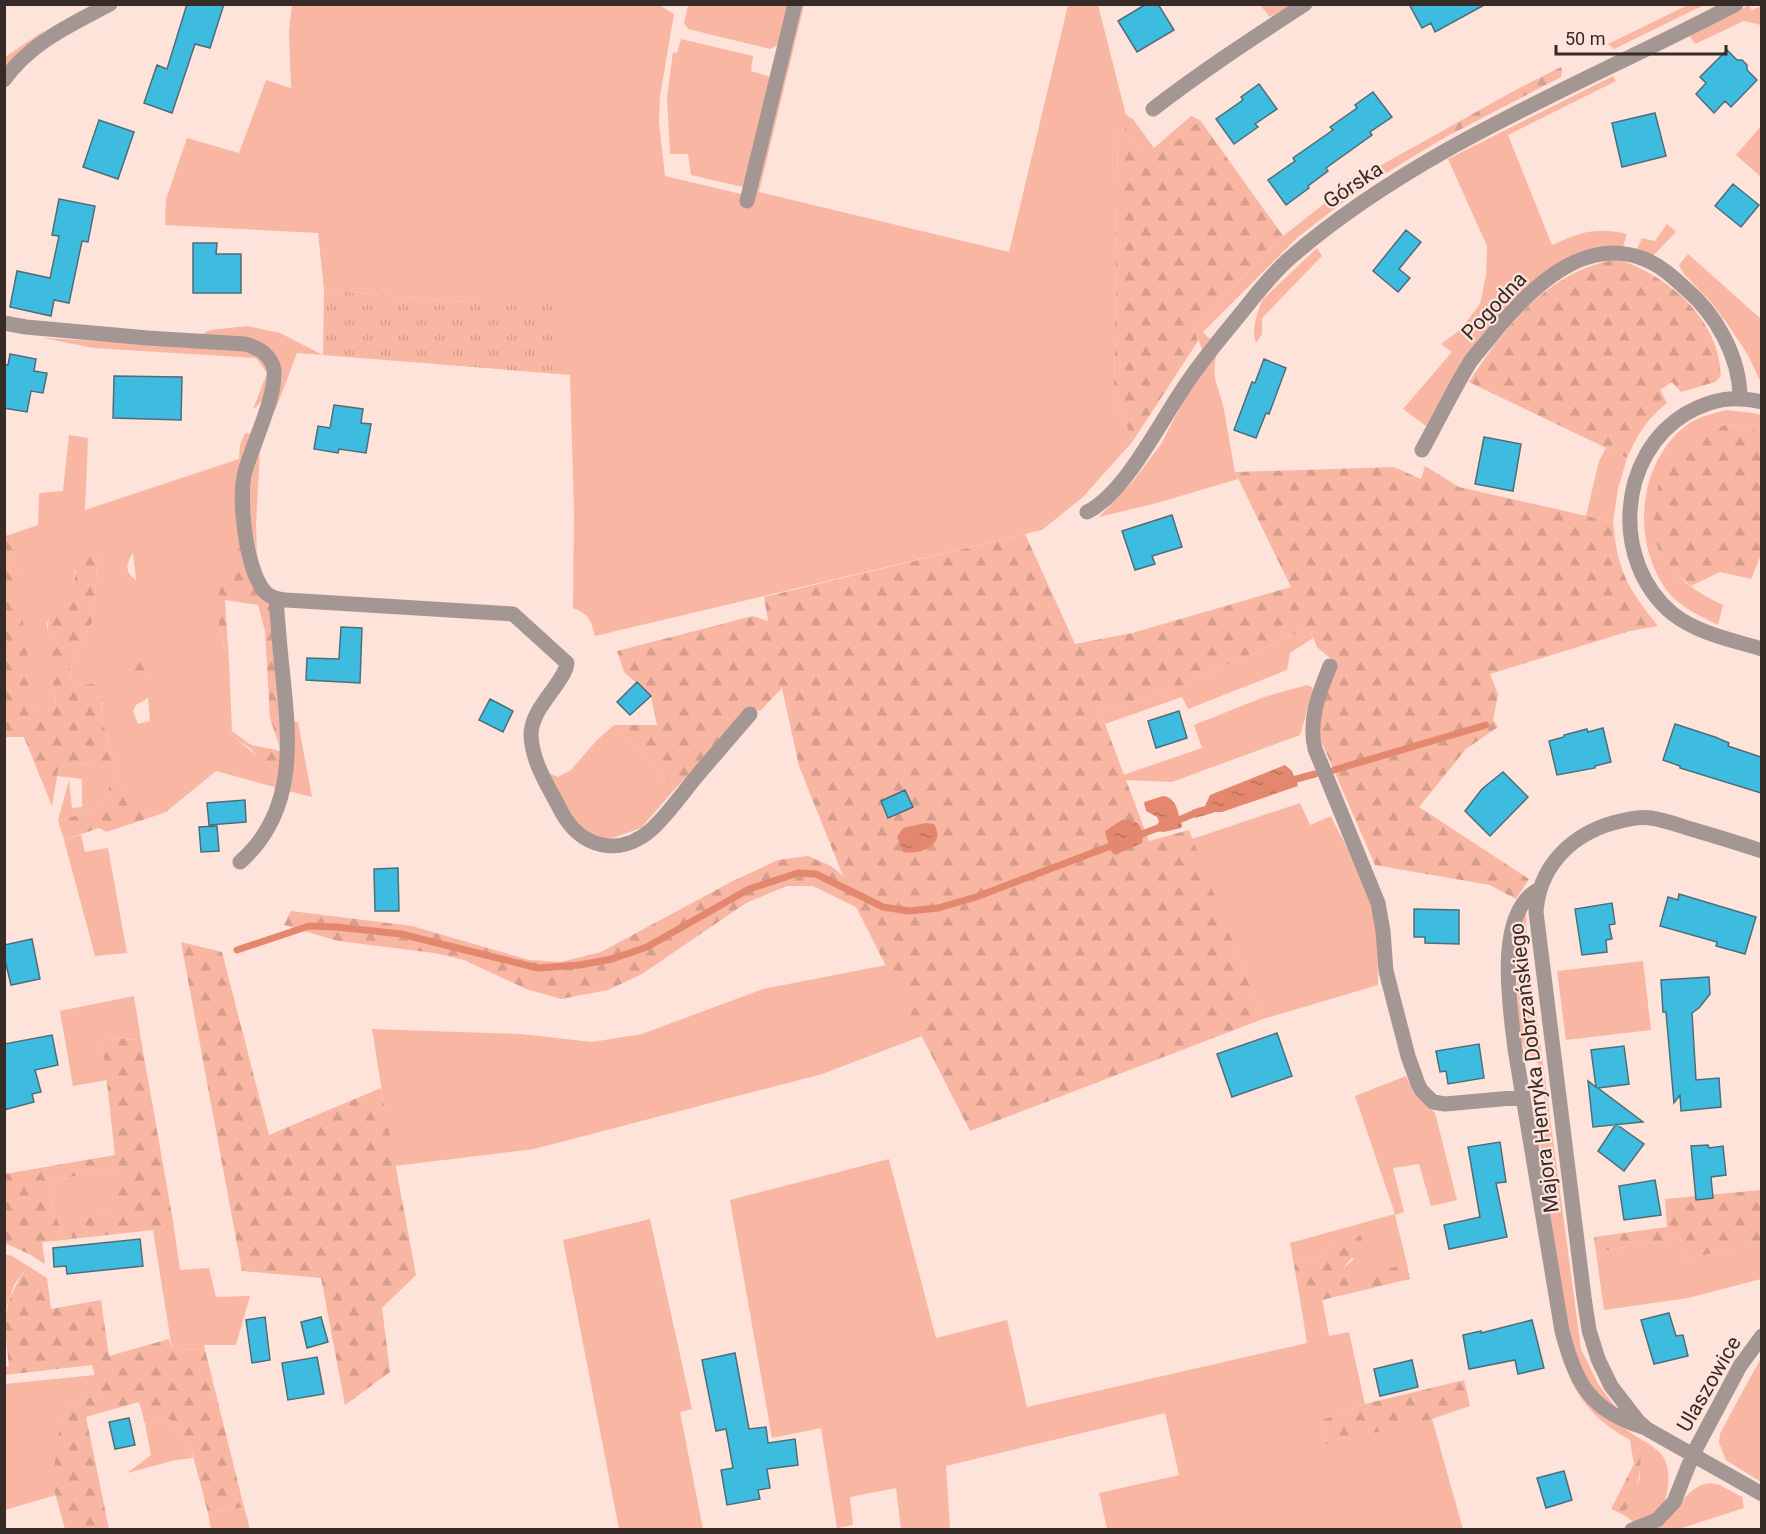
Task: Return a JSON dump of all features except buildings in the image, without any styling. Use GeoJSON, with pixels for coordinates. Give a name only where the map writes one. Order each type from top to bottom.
{"type":"FeatureCollection","features":[{"type":"Feature","properties":{"kind":"street"},"geometry":{"type":"LineString","coordinates":[[4,80],[21,58],[39,44],[110,4]]}},
{"type":"Feature","properties":{"kind":"street"},"geometry":{"type":"LineString","coordinates":[[747,201],[795,4]]}},
{"type":"Feature","properties":{"kind":"street"},"geometry":{"type":"LineString","coordinates":[[1153,109],[1192,79],[1305,4]]}},
{"type":"Feature","properties":{"kind":"street","name":"Górska"},"geometry":{"type":"LineString","coordinates":[[1087,512],[1099,505],[1123,478],[1204,358],[1266,282],[1288,260],[1326,229],[1393,183],[1465,141],[1736,4]]}},
{"type":"Feature","properties":{"kind":"street","name":"Pogodna"},"geometry":{"type":"LineString","coordinates":[[1422,450],[1471,361],[1518,303],[1552,274],[1590,256],[1621,253],[1647,260],[1668,273],[1698,299],[1720,331],[1730,353],[1738,378],[1740,398]]}},
{"type":"Feature","properties":{"kind":"street"},"geometry":{"type":"LineString","coordinates":[[4,323],[93,333],[245,344],[255,347],[264,354],[273,367],[274,382],[245,473],[243,498],[246,535],[254,569],[266,592],[276,599],[513,614],[567,663],[565,672],[542,705],[532,729],[532,751],[570,827],[580,836],[600,845],[616,846],[651,830],[750,714]]}},
{"type":"Feature","properties":{"kind":"street"},"geometry":{"type":"LineString","coordinates":[[1761,402],[1724,398],[1693,410],[1665,429],[1653,442],[1632,492],[1630,533],[1637,560],[1649,586],[1673,614],[1698,628],[1761,649]]}},
{"type":"Feature","properties":{"kind":"street"},"geometry":{"type":"LineString","coordinates":[[240,862],[258,843],[272,820],[288,762],[287,716],[276,599]]}},
{"type":"Feature","properties":{"kind":"street"},"geometry":{"type":"LineString","coordinates":[[1330,666],[1318,694],[1312,723],[1312,738],[1378,903],[1383,924],[1386,971],[1408,1056],[1420,1090],[1433,1102],[1444,1104],[1523,1097]]}},
{"type":"Feature","properties":{"kind":"street","name":"Majora Henryka Dobrzańskiego"},"geometry":{"type":"LineString","coordinates":[[1761,851],[1650,818],[1631,819],[1599,828],[1575,839],[1555,860],[1539,889],[1536,920],[1559,1113],[1589,1330],[1598,1359],[1611,1386],[1626,1408],[1647,1429],[1761,1494]]}},
{"type":"Feature","properties":{"kind":"street"},"geometry":{"type":"LineString","coordinates":[[1539,889],[1532,892],[1520,906],[1514,922],[1510,945],[1512,1027],[1562,1331],[1569,1357],[1587,1393],[1600,1406],[1622,1421],[1647,1429]]}},
{"type":"Feature","properties":{"kind":"street","name":"Ulaszowice"},"geometry":{"type":"LineString","coordinates":[[1632,1530],[1657,1520],[1668,1509],[1693,1454],[1740,1366],[1761,1336]]}},
{"type":"Feature","properties":{"kind":"green space"},"geometry":{"type":"Polygon","coordinates":[[[292,5],[659,5],[674,14],[660,96],[659,122],[665,176],[741,194],[802,5],[804,5],[759,192],[1009,252],[1068,5],[1098,5],[1126,115],[1133,119],[1154,148],[1191,116],[1200,120],[1171,147],[1152,155],[1142,152],[1134,144],[1126,128],[1118,125],[1114,398],[1133,441],[1083,497],[1042,530],[595,636],[588,618],[573,608],[574,512],[570,375],[558,374],[557,303],[478,303],[324,290],[318,233],[165,225],[166,199],[187,138],[239,153],[266,80],[291,88],[289,31],[292,5]]]}},
{"type":"Feature","properties":{"kind":"green space"},"geometry":{"type":"Polygon","coordinates":[[[688,5],[788,5],[778,45],[770,49],[688,29],[684,23],[688,5]]]}},
{"type":"Feature","properties":{"kind":"green space"},"geometry":{"type":"Polygon","coordinates":[[[1260,5],[1290,5],[1270,17],[1260,5]]]}},
{"type":"Feature","properties":{"kind":"green space"},"geometry":{"type":"Polygon","coordinates":[[[1688,5],[1704,5],[1614,49],[1608,44],[1688,5]]]}},
{"type":"Feature","properties":{"kind":"green space"},"geometry":{"type":"Polygon","coordinates":[[[1749,5],[1752,10],[1761,6],[1761,25],[1744,21],[1695,44],[1690,36],[1749,5]]]}},
{"type":"Feature","properties":{"kind":"green space"},"geometry":{"type":"Polygon","coordinates":[[[45,30],[5,70],[5,57],[45,30]]]}},
{"type":"Feature","properties":{"kind":"green space"},"geometry":{"type":"Polygon","coordinates":[[[681,39],[753,56],[751,71],[771,77],[743,187],[691,175],[688,154],[670,154],[667,97],[673,52],[677,53],[681,39]]]}},
{"type":"Feature","properties":{"kind":"green space"},"geometry":{"type":"Polygon","coordinates":[[[1561,67],[1561,77],[1442,139],[1437,134],[1510,93],[1561,67]]]}},
{"type":"Feature","properties":{"kind":"green space"},"geometry":{"type":"Polygon","coordinates":[[[1613,76],[1616,81],[1508,135],[1552,245],[1580,234],[1606,231],[1627,234],[1623,247],[1523,292],[1492,323],[1462,360],[1426,426],[1403,409],[1452,352],[1441,344],[1460,330],[1480,304],[1486,275],[1487,246],[1448,159],[1613,76]]]}},
{"type":"Feature","properties":{"kind":"green space"},"geometry":{"type":"Polygon","coordinates":[[[1200,120],[1283,236],[1194,327],[1198,341],[1133,441],[1114,398],[1118,125],[1126,127],[1134,143],[1142,152],[1151,154],[1161,152],[1171,146],[1200,120]]]}},
{"type":"Feature","properties":{"kind":"green space"},"geometry":{"type":"Polygon","coordinates":[[[1761,126],[1761,177],[1736,155],[1761,126]]]}},
{"type":"Feature","properties":{"kind":"green space"},"geometry":{"type":"Polygon","coordinates":[[[1437,134],[1442,139],[1360,189],[1298,237],[1203,332],[1210,339],[1202,350],[1194,327],[1283,236],[1356,179],[1437,134]]]}},
{"type":"Feature","properties":{"kind":"green space"},"geometry":{"type":"Polygon","coordinates":[[[1667,224],[1676,232],[1653,256],[1636,251],[1642,238],[1655,241],[1667,224]]]}},
{"type":"Feature","properties":{"kind":"green space"},"geometry":{"type":"Polygon","coordinates":[[[1317,248],[1322,256],[1262,318],[1262,334],[1256,343],[1255,321],[1263,299],[1317,248]]]}},
{"type":"Feature","properties":{"kind":"green space"},"geometry":{"type":"Polygon","coordinates":[[[1688,254],[1761,319],[1761,383],[1748,355],[1726,322],[1684,274],[1679,265],[1688,254]]]}},
{"type":"Feature","properties":{"kind":"green space"},"geometry":{"type":"Polygon","coordinates":[[[1618,259],[1655,277],[1688,302],[1701,318],[1711,336],[1718,355],[1721,376],[1715,382],[1681,392],[1672,382],[1660,390],[1667,403],[1643,428],[1627,458],[1469,382],[1514,322],[1549,288],[1593,265],[1618,259]]]}},
{"type":"Feature","properties":{"kind":"green space"},"geometry":{"type":"Polygon","coordinates":[[[324,290],[478,303],[558,303],[558,374],[323,355],[324,290]]]}},
{"type":"Feature","properties":{"kind":"green space"},"geometry":{"type":"Polygon","coordinates":[[[247,326],[280,333],[323,355],[297,353],[275,411],[282,379],[280,364],[274,353],[253,341],[198,336],[210,330],[247,326]]]}},
{"type":"Feature","properties":{"kind":"green space"},"geometry":{"type":"Polygon","coordinates":[[[43,338],[229,348],[252,352],[267,366],[267,373],[256,358],[94,348],[43,338]]]}},
{"type":"Feature","properties":{"kind":"green space"},"geometry":{"type":"Polygon","coordinates":[[[1218,350],[1214,368],[1215,375],[1238,479],[1099,517],[1134,480],[1161,444],[1186,396],[1218,350]]]}},
{"type":"Feature","properties":{"kind":"green space"},"geometry":{"type":"Polygon","coordinates":[[[267,374],[262,400],[253,409],[267,374]]]}},
{"type":"Feature","properties":{"kind":"green space"},"geometry":{"type":"Polygon","coordinates":[[[1726,410],[1761,415],[1761,431],[1727,425],[1659,551],[1686,583],[1723,605],[1718,625],[1691,611],[1668,592],[1656,572],[1648,550],[1644,526],[1645,502],[1650,479],[1659,457],[1673,438],[1691,422],[1726,410]]]}},
{"type":"Feature","properties":{"kind":"green space"},"geometry":{"type":"Polygon","coordinates":[[[1727,425],[1761,431],[1761,555],[1751,579],[1720,572],[1691,586],[1670,569],[1659,551],[1653,527],[1659,482],[1681,446],[1709,430],[1727,425]]]}},
{"type":"Feature","properties":{"kind":"green space"},"geometry":{"type":"Polygon","coordinates":[[[245,433],[251,434],[241,547],[218,611],[222,641],[229,662],[232,731],[229,734],[264,764],[278,788],[216,771],[166,812],[146,819],[147,810],[127,805],[100,713],[103,703],[83,685],[71,679],[70,665],[93,620],[97,568],[101,554],[75,571],[73,587],[52,607],[47,624],[56,705],[33,709],[12,534],[38,525],[39,493],[63,491],[69,435],[88,438],[85,510],[239,459],[240,445],[245,433]],[[133,553],[127,567],[129,574],[136,580],[136,579],[133,553]],[[143,652],[125,675],[131,684],[147,681],[143,652]],[[148,698],[136,705],[133,711],[138,724],[150,721],[148,698]]]}},
{"type":"Feature","properties":{"kind":"green space"},"geometry":{"type":"Polygon","coordinates":[[[1606,448],[1627,458],[1618,489],[1613,522],[1586,516],[1599,461],[1606,448]]]}},
{"type":"Feature","properties":{"kind":"green space"},"geometry":{"type":"Polygon","coordinates":[[[260,450],[256,524],[257,553],[252,527],[250,488],[260,450]]]}},
{"type":"Feature","properties":{"kind":"green space"},"geometry":{"type":"Polygon","coordinates":[[[1425,466],[1459,487],[1613,522],[1621,567],[1631,589],[1658,626],[1630,631],[1490,674],[1498,694],[1493,720],[1498,727],[1466,749],[1419,807],[1529,879],[1516,899],[1490,885],[1375,865],[1322,743],[1321,712],[1337,664],[1317,647],[1309,628],[1174,689],[1100,711],[1149,841],[1189,830],[1263,1019],[970,1131],[856,907],[813,886],[787,886],[746,903],[642,974],[608,990],[561,999],[526,989],[464,960],[434,953],[338,941],[284,925],[291,911],[412,926],[529,960],[561,962],[601,952],[731,882],[778,860],[808,856],[831,866],[843,876],[799,766],[782,688],[760,711],[752,708],[674,790],[614,725],[657,725],[651,696],[624,672],[617,651],[753,616],[768,621],[764,597],[1025,534],[1075,644],[1132,633],[1291,587],[1235,472],[1394,467],[1421,479],[1425,466]]]}},
{"type":"Feature","properties":{"kind":"green space"},"geometry":{"type":"Polygon","coordinates":[[[12,534],[34,709],[56,704],[48,638],[49,614],[52,606],[70,590],[81,555],[85,550],[100,545],[101,554],[97,568],[93,620],[70,665],[71,679],[83,685],[93,684],[101,693],[100,713],[127,805],[141,803],[147,809],[146,819],[106,832],[99,828],[64,840],[58,820],[95,811],[109,796],[109,779],[102,767],[93,763],[59,765],[52,806],[24,737],[5,737],[4,536],[12,534]]]}},
{"type":"Feature","properties":{"kind":"green space"},"geometry":{"type":"Polygon","coordinates":[[[241,546],[272,602],[274,661],[284,721],[279,786],[251,749],[229,734],[232,731],[251,745],[281,751],[270,718],[265,631],[258,605],[225,600],[229,662],[220,630],[218,603],[221,585],[226,567],[241,546]]]}},
{"type":"Feature","properties":{"kind":"green space"},"geometry":{"type":"Polygon","coordinates":[[[1309,628],[1313,638],[1290,653],[1287,670],[1188,709],[1182,697],[1105,724],[1100,711],[1174,689],[1309,628]]]}},
{"type":"Feature","properties":{"kind":"green space"},"geometry":{"type":"Polygon","coordinates":[[[143,650],[147,681],[131,685],[127,682],[125,675],[143,650]]]}},
{"type":"Feature","properties":{"kind":"green space"},"geometry":{"type":"Polygon","coordinates":[[[1307,685],[1312,687],[1313,691],[1300,735],[1172,782],[1125,780],[1123,775],[1202,748],[1194,725],[1264,697],[1307,685]]]}},
{"type":"Feature","properties":{"kind":"green space"},"geometry":{"type":"Polygon","coordinates":[[[289,720],[298,722],[312,797],[285,790],[289,720]]]}},
{"type":"Feature","properties":{"kind":"green space"},"geometry":{"type":"Polygon","coordinates":[[[614,725],[674,790],[641,828],[612,838],[592,838],[576,824],[549,773],[558,777],[571,770],[596,741],[614,725]]]}},
{"type":"Feature","properties":{"kind":"green space"},"geometry":{"type":"Polygon","coordinates":[[[93,763],[102,766],[109,779],[109,796],[95,811],[58,820],[69,780],[72,808],[82,807],[82,779],[57,776],[59,765],[93,763]]]}},
{"type":"Feature","properties":{"kind":"green space"},"geometry":{"type":"Polygon","coordinates":[[[1300,803],[1310,825],[1331,816],[1362,879],[1370,900],[1375,924],[1378,985],[1263,1019],[1192,839],[1300,803]]]}},
{"type":"Feature","properties":{"kind":"green space"},"geometry":{"type":"Polygon","coordinates":[[[81,835],[85,852],[108,848],[127,953],[95,956],[64,840],[81,835]]]}},
{"type":"Feature","properties":{"kind":"green space"},"geometry":{"type":"Polygon","coordinates":[[[1526,912],[1527,944],[1581,1349],[1598,1384],[1620,1413],[1598,1394],[1586,1377],[1572,1348],[1563,1304],[1539,1138],[1547,1118],[1540,1066],[1525,1050],[1518,1020],[1516,934],[1526,912]]]}},
{"type":"Feature","properties":{"kind":"green space"},"geometry":{"type":"Polygon","coordinates":[[[181,942],[222,952],[269,1135],[381,1088],[416,1275],[382,1308],[390,1372],[345,1405],[321,1278],[242,1271],[181,942]]]}},
{"type":"Feature","properties":{"kind":"green space"},"geometry":{"type":"Polygon","coordinates":[[[1643,961],[1651,1030],[1566,1040],[1557,971],[1643,961]]]}},
{"type":"Feature","properties":{"kind":"green space"},"geometry":{"type":"Polygon","coordinates":[[[886,965],[922,1036],[822,1074],[534,1149],[394,1166],[372,1029],[521,1034],[592,1042],[642,1034],[763,989],[886,965]]]}},
{"type":"Feature","properties":{"kind":"green space"},"geometry":{"type":"Polygon","coordinates":[[[134,996],[141,1040],[105,1038],[103,1047],[108,1080],[73,1086],[60,1011],[134,996]]]}},
{"type":"Feature","properties":{"kind":"green space"},"geometry":{"type":"Polygon","coordinates":[[[105,1038],[141,1040],[173,1221],[153,1230],[71,1239],[75,1220],[117,1211],[114,1167],[50,1182],[52,1206],[65,1240],[42,1242],[45,1264],[5,1243],[5,1174],[115,1155],[103,1047],[105,1038]]]}},
{"type":"Feature","properties":{"kind":"green space"},"geometry":{"type":"Polygon","coordinates":[[[1406,1076],[1414,1094],[1435,1113],[1457,1200],[1431,1206],[1419,1164],[1393,1168],[1404,1212],[1395,1215],[1407,1264],[1337,1281],[1339,1272],[1354,1259],[1333,1245],[1320,1257],[1294,1265],[1290,1243],[1395,1214],[1355,1096],[1406,1076]]]}},
{"type":"Feature","properties":{"kind":"green space"},"geometry":{"type":"Polygon","coordinates":[[[889,1159],[936,1338],[1007,1320],[1027,1407],[1307,1343],[1301,1305],[1322,1299],[1329,1336],[1349,1332],[1365,1404],[1322,1420],[1326,1443],[1432,1419],[1463,1529],[1107,1529],[1099,1493],[1179,1475],[1165,1413],[946,1466],[950,1529],[901,1529],[896,1488],[850,1497],[853,1525],[837,1528],[821,1428],[772,1438],[730,1200],[889,1159]]]}},
{"type":"Feature","properties":{"kind":"green space"},"geometry":{"type":"Polygon","coordinates":[[[114,1167],[118,1211],[76,1220],[71,1239],[65,1240],[52,1206],[50,1182],[114,1167]]]}},
{"type":"Feature","properties":{"kind":"green space"},"geometry":{"type":"Polygon","coordinates":[[[1761,1190],[1761,1240],[1744,1247],[1684,1259],[1680,1238],[1596,1252],[1594,1237],[1667,1227],[1665,1199],[1761,1190]]]}},
{"type":"Feature","properties":{"kind":"green space"},"geometry":{"type":"Polygon","coordinates":[[[650,1219],[692,1409],[680,1412],[703,1529],[619,1529],[563,1240],[650,1219]]]}},
{"type":"Feature","properties":{"kind":"green space"},"geometry":{"type":"Polygon","coordinates":[[[173,1221],[180,1270],[209,1268],[216,1297],[250,1296],[236,1345],[204,1345],[205,1350],[172,1349],[153,1230],[173,1221]]]}},
{"type":"Feature","properties":{"kind":"green space"},"geometry":{"type":"Polygon","coordinates":[[[1353,1236],[1361,1236],[1364,1245],[1345,1266],[1338,1280],[1407,1264],[1410,1279],[1301,1305],[1294,1265],[1320,1257],[1333,1245],[1353,1236]]]}},
{"type":"Feature","properties":{"kind":"green space"},"geometry":{"type":"Polygon","coordinates":[[[1680,1238],[1684,1259],[1744,1247],[1761,1240],[1761,1279],[1688,1298],[1604,1310],[1596,1252],[1680,1238]]]}},
{"type":"Feature","properties":{"kind":"green space"},"geometry":{"type":"Polygon","coordinates":[[[5,1254],[28,1266],[14,1285],[5,1311],[5,1254]]]}},
{"type":"Feature","properties":{"kind":"green space"},"geometry":{"type":"Polygon","coordinates":[[[28,1266],[47,1278],[51,1309],[101,1300],[109,1356],[169,1339],[172,1349],[205,1350],[244,1507],[208,1513],[192,1452],[170,1419],[145,1424],[139,1402],[86,1417],[109,1529],[65,1529],[55,1493],[55,1442],[71,1402],[100,1395],[92,1365],[5,1375],[5,1367],[9,1366],[5,1325],[8,1303],[28,1266]]]}},
{"type":"Feature","properties":{"kind":"green space"},"geometry":{"type":"Polygon","coordinates":[[[1761,1358],[1761,1482],[1726,1460],[1719,1443],[1720,1434],[1761,1358]]]}},
{"type":"Feature","properties":{"kind":"green space"},"geometry":{"type":"Polygon","coordinates":[[[95,1375],[100,1395],[71,1402],[55,1442],[56,1495],[5,1510],[5,1384],[95,1375]]]}},
{"type":"Feature","properties":{"kind":"green space"},"geometry":{"type":"Polygon","coordinates":[[[1569,1377],[1604,1412],[1653,1447],[1665,1460],[1668,1476],[1667,1493],[1661,1509],[1656,1514],[1635,1523],[1624,1515],[1640,1478],[1639,1448],[1631,1447],[1630,1440],[1610,1428],[1594,1414],[1569,1377]]]}},
{"type":"Feature","properties":{"kind":"green space"},"geometry":{"type":"Polygon","coordinates":[[[1464,1380],[1470,1406],[1432,1419],[1326,1444],[1322,1420],[1365,1404],[1464,1380]]]}},
{"type":"Feature","properties":{"kind":"green space"},"geometry":{"type":"Polygon","coordinates":[[[170,1419],[192,1452],[193,1458],[176,1460],[127,1473],[151,1455],[145,1424],[170,1419]]]}},
{"type":"Feature","properties":{"kind":"green space"},"geometry":{"type":"Polygon","coordinates":[[[1631,1447],[1639,1447],[1640,1466],[1635,1491],[1624,1515],[1611,1509],[1634,1464],[1631,1447]]]}},
{"type":"Feature","properties":{"kind":"green space"},"geometry":{"type":"Polygon","coordinates":[[[1710,1483],[1720,1485],[1742,1497],[1744,1508],[1679,1529],[1656,1530],[1670,1517],[1687,1495],[1701,1485],[1710,1483]]]}},
{"type":"Feature","properties":{"kind":"green space"},"geometry":{"type":"Polygon","coordinates":[[[244,1507],[250,1529],[211,1529],[208,1513],[244,1507]]]}},
{"type":"Feature","properties":{"kind":"water"},"geometry":{"type":"Polygon","coordinates":[[[1285,765],[1292,771],[1298,786],[1222,812],[1195,818],[1192,810],[1205,806],[1210,795],[1285,765]]]}},
{"type":"Feature","properties":{"kind":"water"},"geometry":{"type":"Polygon","coordinates":[[[1163,796],[1168,797],[1174,803],[1181,828],[1164,832],[1155,831],[1159,821],[1157,817],[1146,811],[1144,802],[1163,796]]]}},
{"type":"Feature","properties":{"kind":"water"},"geometry":{"type":"Polygon","coordinates":[[[1122,820],[1136,822],[1139,825],[1143,838],[1142,843],[1115,855],[1110,850],[1105,831],[1122,820]]]}},
{"type":"Feature","properties":{"kind":"water"},"geometry":{"type":"Polygon","coordinates":[[[926,823],[934,824],[937,831],[934,843],[924,850],[903,852],[897,837],[903,828],[926,823]]]}},
{"type":"Feature","properties":{"kind":"waterway"},"geometry":{"type":"LineString","coordinates":[[1334,770],[1486,725]]}},
{"type":"Feature","properties":{"kind":"waterway"},"geometry":{"type":"LineString","coordinates":[[1289,781],[1315,774]]}},
{"type":"Feature","properties":{"kind":"waterway"},"geometry":{"type":"LineString","coordinates":[[1174,822],[1200,811]]}},
{"type":"Feature","properties":{"kind":"waterway"},"geometry":{"type":"LineString","coordinates":[[1134,837],[1163,826]]}},
{"type":"Feature","properties":{"kind":"waterway"},"geometry":{"type":"LineString","coordinates":[[237,950],[309,926],[337,927],[401,934],[538,968],[580,965],[612,959],[647,947],[749,889],[798,873],[816,874],[883,907],[909,911],[938,908],[976,897],[1116,844]]}}]}
